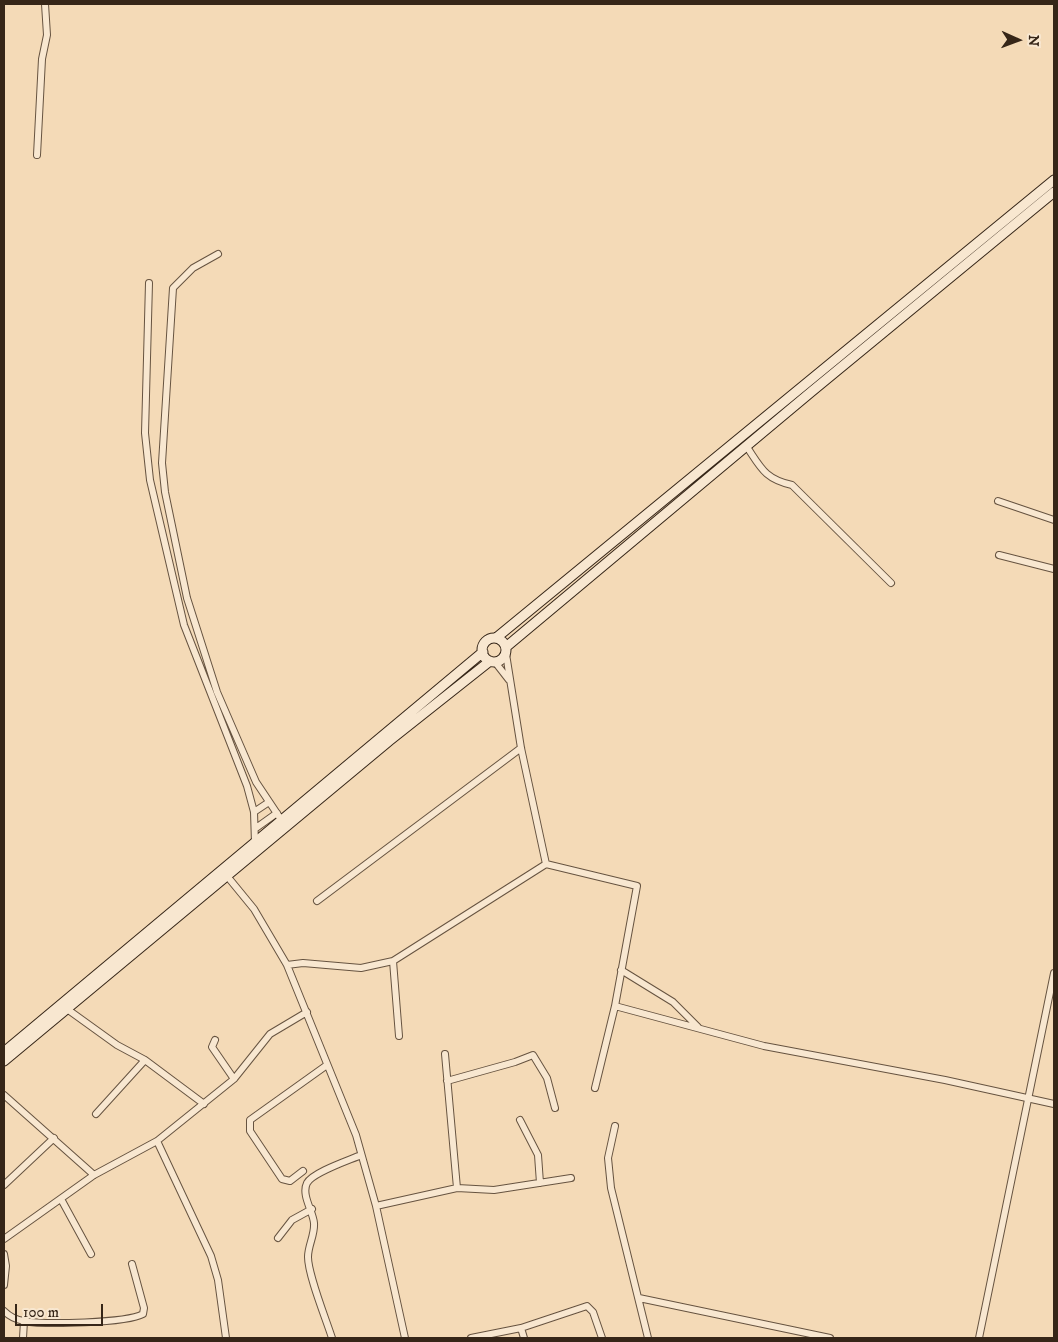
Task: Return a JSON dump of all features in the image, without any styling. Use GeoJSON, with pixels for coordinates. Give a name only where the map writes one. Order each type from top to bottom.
{"type":"FeatureCollection","features":[{"type":"Feature","properties":{"kind":"street"},"geometry":{"type":"LineString","coordinates":[[37,155],[42,59],[47,34],[45,4]]}},
{"type":"Feature","properties":{"kind":"street"},"geometry":{"type":"LineString","coordinates":[[4,1052],[255,843],[279,817],[482,652],[485,643],[496,638],[1054,180]]}},
{"type":"Feature","properties":{"kind":"street"},"geometry":{"type":"LineString","coordinates":[[4,1061],[227,876],[492,661],[502,659],[506,650],[746,447],[1054,192]]}},
{"type":"Feature","properties":{"kind":"street"},"geometry":{"type":"LineString","coordinates":[[218,254],[193,268],[174,288],[162,462],[165,492],[185,589],[217,692],[256,782],[279,817]]}},
{"type":"Feature","properties":{"kind":"street"},"geometry":{"type":"LineString","coordinates":[[149,283],[144,433],[150,480],[184,625],[247,786],[254,812],[255,843]]}},
{"type":"Feature","properties":{"kind":"street"},"geometry":{"type":"LineString","coordinates":[[746,447],[765,475],[777,482],[792,485],[891,583]]}},
{"type":"Feature","properties":{"kind":"street"},"geometry":{"type":"LineString","coordinates":[[998,501],[1054,520]]}},
{"type":"Feature","properties":{"kind":"street"},"geometry":{"type":"LineString","coordinates":[[999,555],[1054,569]]}},
{"type":"Feature","properties":{"kind":"street"},"geometry":{"type":"LineString","coordinates":[[496,638],[501,640],[506,650],[509,681],[521,748],[546,864]]}},
{"type":"Feature","properties":{"kind":"street"},"geometry":{"type":"LineString","coordinates":[[482,652],[509,681]]}},
{"type":"Feature","properties":{"kind":"street"},"geometry":{"type":"LineString","coordinates":[[317,901],[521,748]]}},
{"type":"Feature","properties":{"kind":"street"},"geometry":{"type":"LineString","coordinates":[[254,812],[269,802]]}},
{"type":"Feature","properties":{"kind":"street"},"geometry":{"type":"LineString","coordinates":[[256,828],[279,817]]}},
{"type":"Feature","properties":{"kind":"street"},"geometry":{"type":"LineString","coordinates":[[287,965],[303,963],[361,968],[393,962],[546,864],[637,886],[615,1006],[595,1088]]}},
{"type":"Feature","properties":{"kind":"street"},"geometry":{"type":"LineString","coordinates":[[227,876],[254,909],[287,965],[356,1135],[376,1206],[405,1338]]}},
{"type":"Feature","properties":{"kind":"street"},"geometry":{"type":"LineString","coordinates":[[393,962],[399,1036]]}},
{"type":"Feature","properties":{"kind":"street"},"geometry":{"type":"LineString","coordinates":[[622,970],[673,1002],[699,1028]]}},
{"type":"Feature","properties":{"kind":"street"},"geometry":{"type":"LineString","coordinates":[[979,1338],[1054,973]]}},
{"type":"Feature","properties":{"kind":"street"},"geometry":{"type":"LineString","coordinates":[[615,1006],[764,1046],[946,1080],[1029,1100],[1054,1104]]}},
{"type":"Feature","properties":{"kind":"street"},"geometry":{"type":"LineString","coordinates":[[67,1009],[117,1045],[145,1060],[204,1104]]}},
{"type":"Feature","properties":{"kind":"street"},"geometry":{"type":"LineString","coordinates":[[4,1239],[94,1175],[157,1141],[234,1079],[270,1034],[307,1012]]}},
{"type":"Feature","properties":{"kind":"street"},"geometry":{"type":"LineString","coordinates":[[215,1040],[212,1047],[234,1079]]}},
{"type":"Feature","properties":{"kind":"street"},"geometry":{"type":"LineString","coordinates":[[445,1054],[457,1188]]}},
{"type":"Feature","properties":{"kind":"street"},"geometry":{"type":"LineString","coordinates":[[447,1081],[534,1055],[547,1078],[555,1108]]}},
{"type":"Feature","properties":{"kind":"street"},"geometry":{"type":"LineString","coordinates":[[96,1114],[145,1060]]}},
{"type":"Feature","properties":{"kind":"street"},"geometry":{"type":"LineString","coordinates":[[303,1171],[290,1181],[282,1179],[250,1131],[249,1124],[250,1120],[327,1065]]}},
{"type":"Feature","properties":{"kind":"street"},"geometry":{"type":"LineString","coordinates":[[4,1095],[94,1175]]}},
{"type":"Feature","properties":{"kind":"street"},"geometry":{"type":"LineString","coordinates":[[520,1120],[538,1155],[540,1183]]}},
{"type":"Feature","properties":{"kind":"street"},"geometry":{"type":"LineString","coordinates":[[615,1126],[608,1158],[611,1188],[648,1338]]}},
{"type":"Feature","properties":{"kind":"street"},"geometry":{"type":"LineString","coordinates":[[4,1185],[54,1138]]}},
{"type":"Feature","properties":{"kind":"street"},"geometry":{"type":"LineString","coordinates":[[157,1141],[211,1256],[218,1280],[226,1338]]}},
{"type":"Feature","properties":{"kind":"street"},"geometry":{"type":"LineString","coordinates":[[332,1338],[308,1257],[314,1226],[312,1209],[306,1198],[308,1181],[362,1155]]}},
{"type":"Feature","properties":{"kind":"street"},"geometry":{"type":"LineString","coordinates":[[376,1206],[457,1188],[494,1190],[571,1178]]}},
{"type":"Feature","properties":{"kind":"street"},"geometry":{"type":"LineString","coordinates":[[61,1199],[91,1254]]}},
{"type":"Feature","properties":{"kind":"street"},"geometry":{"type":"LineString","coordinates":[[278,1238],[292,1220],[312,1209]]}},
{"type":"Feature","properties":{"kind":"street"},"geometry":{"type":"LineString","coordinates":[[4,1254],[6,1266],[4,1285]]}},
{"type":"Feature","properties":{"kind":"street"},"geometry":{"type":"LineString","coordinates":[[4,1311],[9,1316],[24,1321],[110,1321],[138,1317],[143,1314],[144,1308],[132,1264]]}},
{"type":"Feature","properties":{"kind":"street"},"geometry":{"type":"LineString","coordinates":[[639,1298],[830,1338]]}},
{"type":"Feature","properties":{"kind":"street"},"geometry":{"type":"LineString","coordinates":[[476,1338],[521,1328],[587,1306],[593,1312],[602,1338]]}},
{"type":"Feature","properties":{"kind":"street"},"geometry":{"type":"LineString","coordinates":[[23,1338],[24,1321]]}},
{"type":"Feature","properties":{"kind":"street"},"geometry":{"type":"LineString","coordinates":[[521,1328],[524,1338]]}}]}
